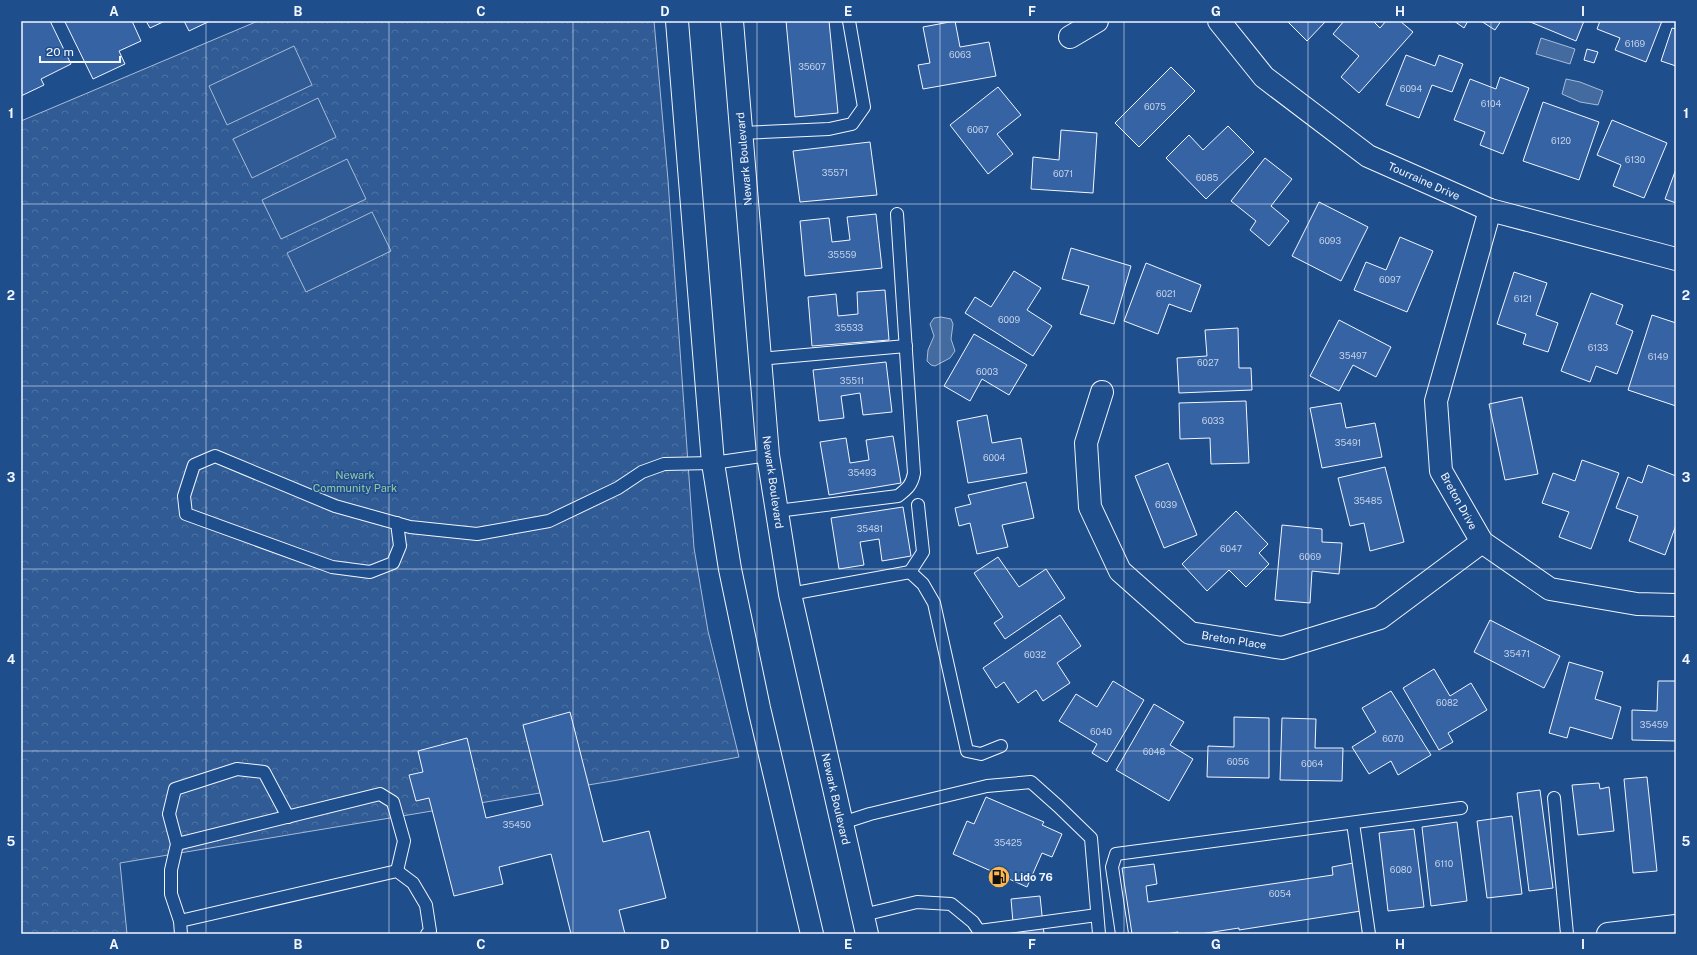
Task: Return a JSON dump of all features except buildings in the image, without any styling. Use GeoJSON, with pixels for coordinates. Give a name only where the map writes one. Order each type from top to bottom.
{"type":"FeatureCollection","features":[{"type":"Feature","properties":{"kind":"main road"},"geometry":{"type":"LineString","coordinates":[[677,21],[713,463],[730,569],[759,708],[812,934]]}},
{"type":"Feature","properties":{"kind":"main road","name":"Newark Boulevard"},"geometry":{"type":"LineString","coordinates":[[732,21],[768,455],[790,594],[865,925]]}},
{"type":"Feature","properties":{"kind":"main road"},"geometry":{"type":"LineString","coordinates":[[1070,37],[1097,21]]}},
{"type":"Feature","properties":{"kind":"main road","name":"Tourraine Drive"},"geometry":{"type":"LineString","coordinates":[[1219,21],[1264,77],[1368,156],[1490,210],[1676,260]]}},
{"type":"Feature","properties":{"kind":"main road","name":"Breton Drive"},"geometry":{"type":"LineString","coordinates":[[1490,210],[1436,401],[1441,471],[1482,542],[1550,589],[1637,604],[1676,605]]}},
{"type":"Feature","properties":{"kind":"main road","name":"Breton Place"},"geometry":{"type":"LineString","coordinates":[[1102,392],[1086,443],[1090,507],[1120,571],[1190,633],[1282,648],[1380,618],[1482,542]]}},
{"type":"Feature","properties":{"kind":"main road"},"geometry":{"type":"LineString","coordinates":[[1608,934],[1676,926]]}},
{"type":"Feature","properties":{"kind":"lane"},"geometry":{"type":"LineString","coordinates":[[742,134],[829,129],[852,124],[864,107],[849,21]]}},
{"type":"Feature","properties":{"kind":"lane"},"geometry":{"type":"LineString","coordinates":[[777,511],[898,496],[908,488],[912,482],[914,473],[897,214]]}},
{"type":"Feature","properties":{"kind":"lane"},"geometry":{"type":"LineString","coordinates":[[760,359],[906,346]]}},
{"type":"Feature","properties":{"kind":"lane"},"geometry":{"type":"LineString","coordinates":[[397,523],[400,546],[392,563],[370,572],[332,567],[186,514],[184,496],[194,465],[215,456],[334,506],[397,523],[410,527],[477,534],[549,521],[618,488],[642,472],[664,464],[713,463],[768,455]]}},
{"type":"Feature","properties":{"kind":"lane"},"geometry":{"type":"LineString","coordinates":[[790,594],[910,572],[922,552],[918,505]]}},
{"type":"Feature","properties":{"kind":"lane"},"geometry":{"type":"LineString","coordinates":[[910,572],[923,584],[934,603],[967,751],[981,754],[1001,746]]}},
{"type":"Feature","properties":{"kind":"lane"},"geometry":{"type":"LineString","coordinates":[[181,934],[180,921],[171,894],[170,870],[177,844],[170,814],[175,789],[237,769],[264,772],[288,816]]}},
{"type":"Feature","properties":{"kind":"lane"},"geometry":{"type":"LineString","coordinates":[[842,823],[870,814],[987,786],[1031,782],[1090,838],[1098,934]]}},
{"type":"Feature","properties":{"kind":"lane"},"geometry":{"type":"LineString","coordinates":[[177,844],[380,794],[393,802],[404,841],[397,871]]}},
{"type":"Feature","properties":{"kind":"lane"},"geometry":{"type":"LineString","coordinates":[[1554,798],[1567,934]]}},
{"type":"Feature","properties":{"kind":"lane"},"geometry":{"type":"LineString","coordinates":[[1122,934],[1112,867],[1116,854],[1461,808]]}},
{"type":"Feature","properties":{"kind":"lane"},"geometry":{"type":"LineString","coordinates":[[1353,823],[1370,934]]}},
{"type":"Feature","properties":{"kind":"lane"},"geometry":{"type":"LineString","coordinates":[[180,921],[397,871],[413,883],[426,906],[430,931],[428,934]]}},
{"type":"Feature","properties":{"kind":"lane"},"geometry":{"type":"LineString","coordinates":[[865,925],[917,902],[951,904],[973,922],[980,933],[1097,915]]}},
{"type":"Feature","properties":{"kind":"green space","name":"Newark Community Park"},"geometry":{"type":"Polygon","coordinates":[[[258,21],[654,21],[668,180],[694,548],[708,631],[739,757],[618,780],[120,863],[127,934],[21,934],[21,121],[258,21]]]}},
{"type":"Feature","properties":{"kind":"shaded area"},"geometry":{"type":"Polygon","coordinates":[[[1541,38],[1575,49],[1570,64],[1536,54],[1541,38]]]}},
{"type":"Feature","properties":{"kind":"shaded area"},"geometry":{"type":"Polygon","coordinates":[[[294,46],[312,85],[227,125],[209,86],[294,46]]]}},
{"type":"Feature","properties":{"kind":"shaded area"},"geometry":{"type":"Polygon","coordinates":[[[1566,79],[1580,82],[1603,91],[1598,105],[1580,102],[1562,94],[1566,79]]]}},
{"type":"Feature","properties":{"kind":"shaded area"},"geometry":{"type":"Polygon","coordinates":[[[318,98],[336,137],[252,178],[233,139],[318,98]]]}},
{"type":"Feature","properties":{"kind":"shaded area"},"geometry":{"type":"Polygon","coordinates":[[[347,159],[366,199],[281,239],[262,200],[347,159]]]}},
{"type":"Feature","properties":{"kind":"shaded area"},"geometry":{"type":"Polygon","coordinates":[[[372,212],[391,251],[306,292],[287,253],[372,212]]]}},
{"type":"Feature","properties":{"kind":"shaded area"},"geometry":{"type":"Polygon","coordinates":[[[941,317],[951,319],[953,324],[951,339],[955,351],[950,358],[935,366],[931,365],[927,361],[928,350],[934,336],[930,324],[934,318],[941,317]]]}},
{"type":"Feature","properties":{"kind":"place","name":"Lido 76"},"geometry":{"type":"Point","coordinates":[999,877]}}]}
